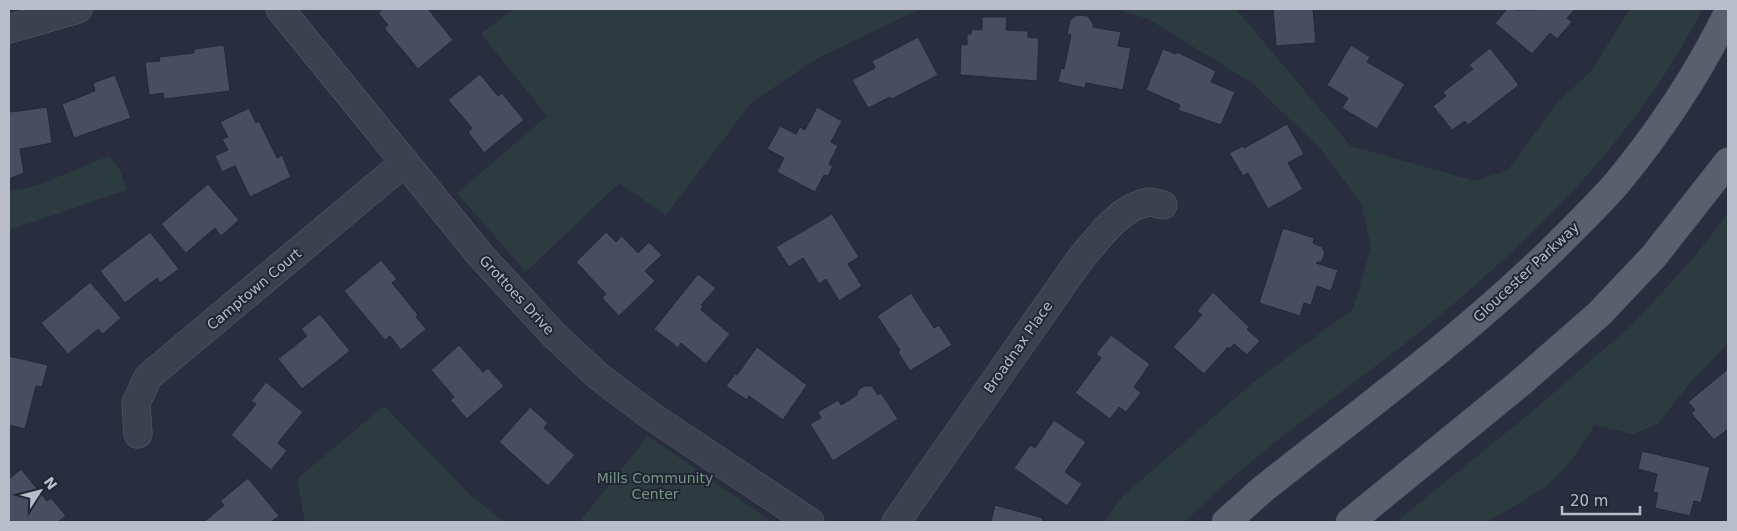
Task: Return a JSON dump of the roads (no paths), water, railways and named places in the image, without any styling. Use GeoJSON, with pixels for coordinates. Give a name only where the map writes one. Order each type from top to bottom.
{"type":"FeatureCollection","features":[{"type":"Feature","properties":{"kind":"main road","name":"Gloucester Parkway"},"geometry":{"type":"LineString","coordinates":[[1226,522],[1263,489],[1502,299],[1584,219],[1616,183],[1667,116],[1708,54],[1728,13]]}},
{"type":"Feature","properties":{"kind":"main road"},"geometry":{"type":"LineString","coordinates":[[1350,522],[1519,384],[1599,314],[1654,256],[1728,162]]}},
{"type":"Feature","properties":{"kind":"street"},"geometry":{"type":"LineString","coordinates":[[9,29],[78,9]]}},
{"type":"Feature","properties":{"kind":"street","name":"Grottoes Drive"},"geometry":{"type":"LineString","coordinates":[[280,9],[482,256],[555,336],[598,376],[651,416],[810,522]]}},
{"type":"Feature","properties":{"kind":"street","name":"Camptown Court"},"geometry":{"type":"LineString","coordinates":[[138,434],[136,403],[148,377],[405,162]]}},
{"type":"Feature","properties":{"kind":"street","name":"Broadnax Place"},"geometry":{"type":"LineString","coordinates":[[896,522],[1079,261],[1109,226],[1130,209],[1148,202],[1163,205]]}},
{"type":"Feature","properties":{"kind":"park label","name":"Mills Community Center"},"geometry":{"type":"Point","coordinates":[655,486]}}]}
